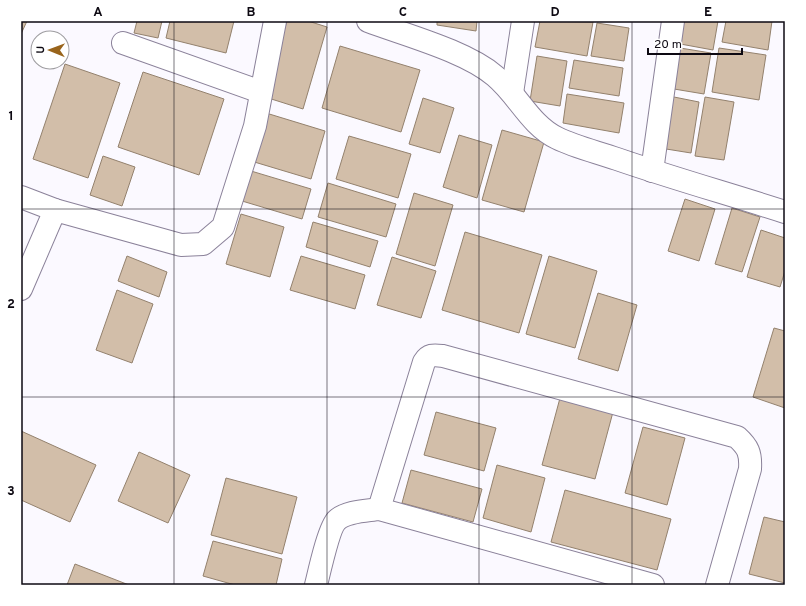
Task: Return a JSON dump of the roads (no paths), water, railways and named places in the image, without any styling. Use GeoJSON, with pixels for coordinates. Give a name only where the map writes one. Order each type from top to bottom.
{"type":"FeatureCollection","features":[{"type":"Feature","properties":{"kind":"street"},"geometry":{"type":"LineString","coordinates":[[21,197],[55,210],[181,245],[203,244],[223,226],[255,126],[275,21]]}},
{"type":"Feature","properties":{"kind":"street"},"geometry":{"type":"LineString","coordinates":[[368,21],[463,56],[484,67],[497,77],[512,93],[538,126],[558,139],[652,171],[785,212]]}},
{"type":"Feature","properties":{"kind":"street"},"geometry":{"type":"LineString","coordinates":[[512,93],[523,21]]}},
{"type":"Feature","properties":{"kind":"street"},"geometry":{"type":"LineString","coordinates":[[652,171],[673,21]]}},
{"type":"Feature","properties":{"kind":"street"},"geometry":{"type":"LineString","coordinates":[[123,43],[261,92]]}},
{"type":"Feature","properties":{"kind":"street"},"geometry":{"type":"LineString","coordinates":[[21,289],[55,210]]}},
{"type":"Feature","properties":{"kind":"street"},"geometry":{"type":"LineString","coordinates":[[379,509],[424,362],[427,357],[434,355],[443,356],[737,437],[747,446],[751,456],[750,469],[717,585]]}},
{"type":"Feature","properties":{"kind":"street"},"geometry":{"type":"LineString","coordinates":[[316,585],[331,532],[337,519],[347,515],[379,509],[654,585]]}}]}
